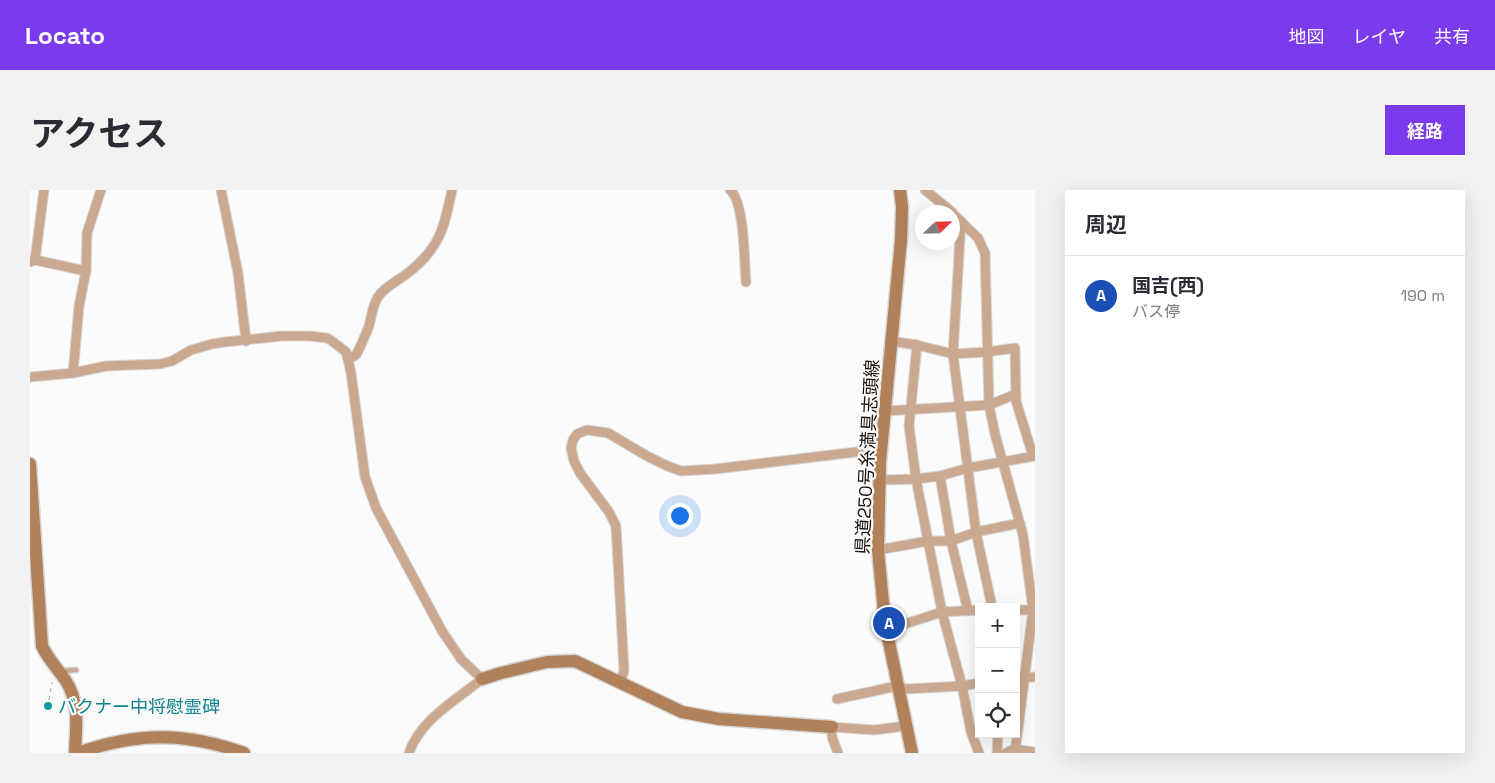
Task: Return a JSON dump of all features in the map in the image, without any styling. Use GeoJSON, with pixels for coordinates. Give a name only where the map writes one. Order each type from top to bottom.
{"type":"FeatureCollection","features":[{"type":"Feature","properties":{"kind":"street"},"geometry":{"type":"LineString","coordinates":[[44,190],[33,261],[86,271]]}},
{"type":"Feature","properties":{"kind":"street"},"geometry":{"type":"LineString","coordinates":[[73,373],[79,306],[86,271],[87,233],[101,190]]}},
{"type":"Feature","properties":{"kind":"street"},"geometry":{"type":"LineString","coordinates":[[220,190],[238,273],[246,341]]}},
{"type":"Feature","properties":{"kind":"street"},"geometry":{"type":"LineString","coordinates":[[348,359],[356,355],[369,325],[371,312],[377,298],[384,289],[424,260],[437,243],[445,221],[452,190]]}},
{"type":"Feature","properties":{"kind":"street"},"geometry":{"type":"LineString","coordinates":[[730,190],[740,208],[746,282]]}},
{"type":"Feature","properties":{"kind":"street","name":"県道250号糸満具志頭線"},"geometry":{"type":"LineString","coordinates":[[900,190],[901,235],[881,449],[878,550],[886,630],[912,753]]}},
{"type":"Feature","properties":{"kind":"street"},"geometry":{"type":"LineString","coordinates":[[925,190],[943,205]]}},
{"type":"Feature","properties":{"kind":"street"},"geometry":{"type":"LineString","coordinates":[[961,221],[978,238],[985,253],[987,267],[989,405],[995,434],[1023,535],[1034,610],[1020,677],[1035,677]]}},
{"type":"Feature","properties":{"kind":"street"},"geometry":{"type":"LineString","coordinates":[[961,221],[953,354],[976,532],[991,603]]}},
{"type":"Feature","properties":{"kind":"street"},"geometry":{"type":"LineString","coordinates":[[30,377],[73,373],[106,366],[160,364],[202,346],[282,336],[319,336],[340,346],[346,352],[348,359],[365,477],[376,508],[442,631],[461,659],[482,679]]}},
{"type":"Feature","properties":{"kind":"street"},"geometry":{"type":"LineString","coordinates":[[880,480],[916,480],[1034,456],[1016,401],[1015,348],[953,354],[918,345],[890,341]]}},
{"type":"Feature","properties":{"kind":"street"},"geometry":{"type":"LineString","coordinates":[[918,345],[909,426],[916,480],[942,612],[962,686],[971,732],[979,753]]}},
{"type":"Feature","properties":{"kind":"street"},"geometry":{"type":"LineString","coordinates":[[885,411],[989,405],[1016,394]]}},
{"type":"Feature","properties":{"kind":"street"},"geometry":{"type":"LineString","coordinates":[[621,682],[624,670],[616,526],[609,512],[580,473],[574,461],[571,448],[572,440],[578,434],[587,430],[608,433],[653,459],[681,471],[715,469],[881,449]]}},
{"type":"Feature","properties":{"kind":"street"},"geometry":{"type":"LineString","coordinates":[[30,464],[42,646],[56,675],[67,683],[75,703],[77,720],[76,753],[100,745],[142,737],[195,739],[244,753]]}},
{"type":"Feature","properties":{"kind":"street"},"geometry":{"type":"LineString","coordinates":[[940,476],[951,541],[968,611]]}},
{"type":"Feature","properties":{"kind":"street"},"geometry":{"type":"LineString","coordinates":[[878,550],[928,542],[951,541],[976,532],[1020,523]]}},
{"type":"Feature","properties":{"kind":"street"},"geometry":{"type":"LineString","coordinates":[[886,630],[942,612],[975,610]]}},
{"type":"Feature","properties":{"kind":"street"},"geometry":{"type":"LineString","coordinates":[[1020,610],[1034,610]]}},
{"type":"Feature","properties":{"kind":"street"},"geometry":{"type":"LineString","coordinates":[[409,753],[417,736],[432,720],[482,679],[548,662],[566,660],[585,665],[682,712],[703,717],[874,730],[906,726]]}},
{"type":"Feature","properties":{"kind":"street"},"geometry":{"type":"LineString","coordinates":[[837,699],[898,686],[906,688],[975,684]]}},
{"type":"Feature","properties":{"kind":"street"},"geometry":{"type":"LineString","coordinates":[[1018,693],[1012,752],[1035,752]]}},
{"type":"Feature","properties":{"kind":"street"},"geometry":{"type":"LineString","coordinates":[[832,727],[832,736],[838,753]]}},
{"type":"Feature","properties":{"kind":"street"},"geometry":{"type":"LineString","coordinates":[[997,753],[998,738]]}},
{"type":"Feature","properties":{"kind":"lane"},"geometry":{"type":"LineString","coordinates":[[56,675],[76,670]]}},
{"type":"Feature","properties":{"kind":"path"},"geometry":{"type":"LineString","coordinates":[[49,700],[56,675]]}},
{"type":"Feature","properties":{"kind":"place","name":"国吉(西)"},"geometry":{"type":"Point","coordinates":[889,623]}},
{"type":"Feature","properties":{"kind":"place","name":"バクナー中将慰霊碑"},"geometry":{"type":"Point","coordinates":[48,706]}}]}
